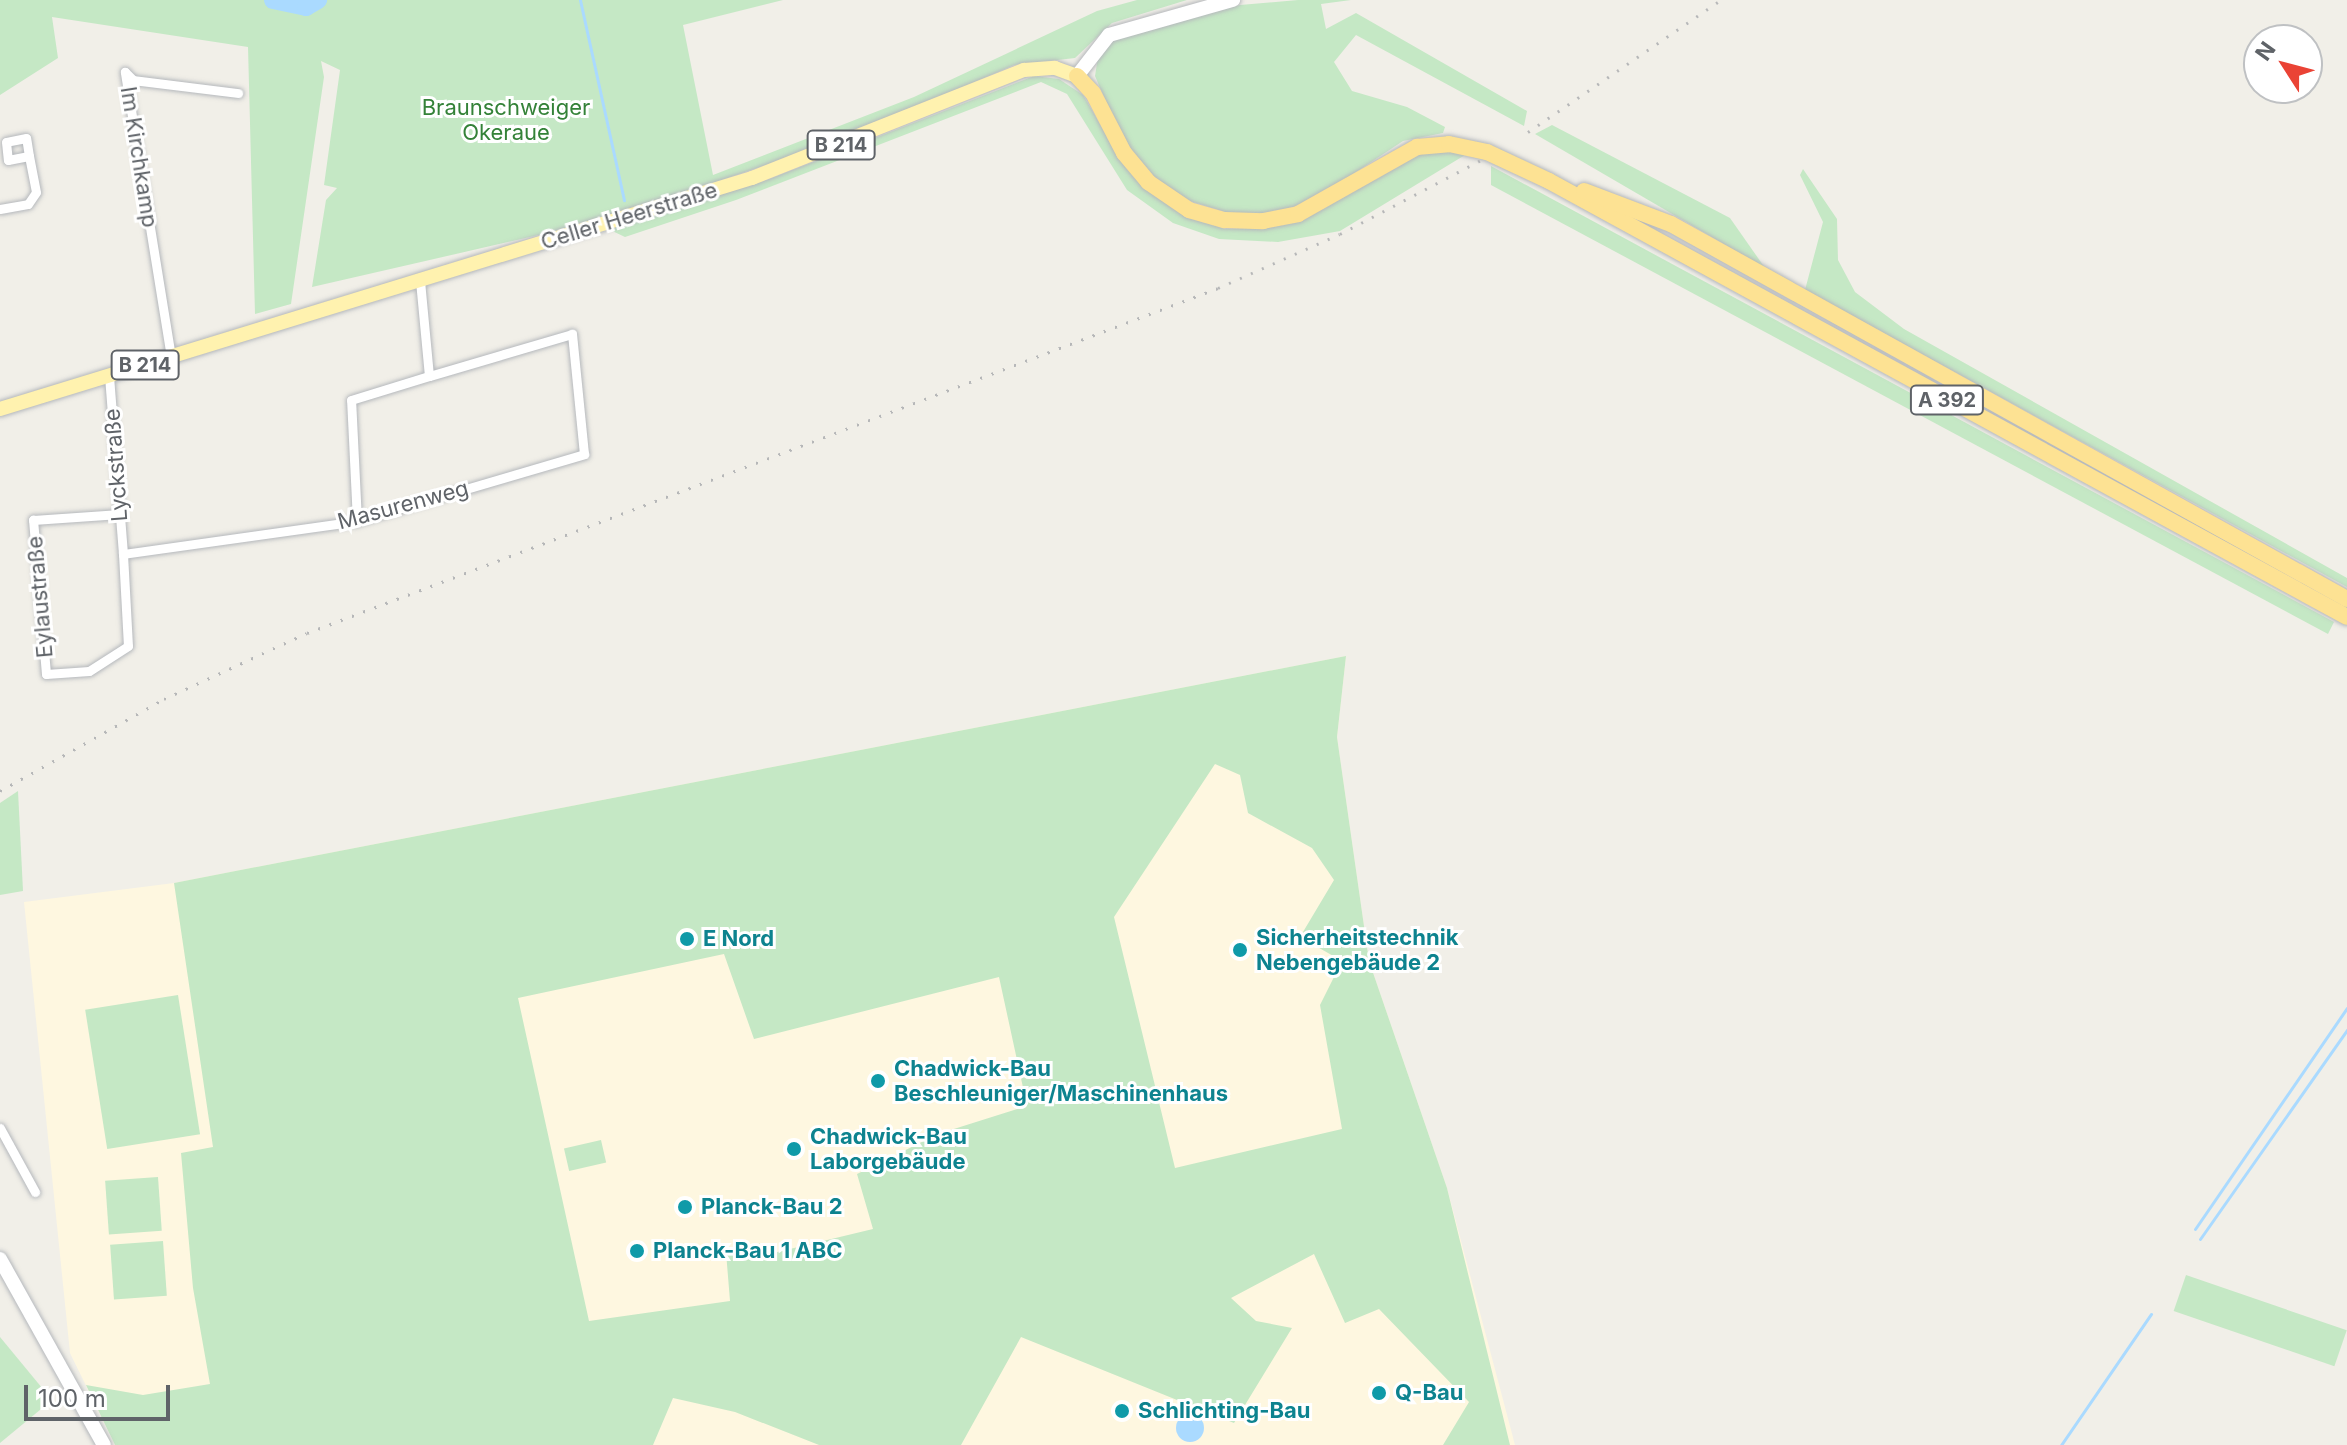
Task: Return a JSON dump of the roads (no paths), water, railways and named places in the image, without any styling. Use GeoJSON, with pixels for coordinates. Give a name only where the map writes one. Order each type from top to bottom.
{"type":"FeatureCollection","features":[{"type":"Feature","properties":{"kind":"highway"},"geometry":{"type":"LineString","coordinates":[[1077,76],[1093,93],[1124,153],[1148,182],[1189,210],[1225,220],[1263,221],[1298,214],[1395,156],[1440,144],[1487,152],[1549,181]]}},
{"type":"Feature","properties":{"kind":"highway","name":"A 392"},"geometry":{"type":"LineString","coordinates":[[1549,181],[1658,218],[2347,599]]}},
{"type":"Feature","properties":{"kind":"highway","name":"A 392"},"geometry":{"type":"LineString","coordinates":[[1549,181],[2347,617]]}},
{"type":"Feature","properties":{"kind":"main road"},"geometry":{"type":"LineString","coordinates":[[1077,76],[1109,35],[1233,0]]}},
{"type":"Feature","properties":{"kind":"main road","name":"Celler Heerstraße"},"geometry":{"type":"LineString","coordinates":[[0,409],[802,160],[1024,70],[1047,67],[1077,76]]}},
{"type":"Feature","properties":{"kind":"main road"},"geometry":{"type":"LineString","coordinates":[[0,1259],[104,1445]]}},
{"type":"Feature","properties":{"kind":"street","name":"Im Kirchkamp"},"geometry":{"type":"LineString","coordinates":[[171,357],[125,72],[133,80],[238,93]]}},
{"type":"Feature","properties":{"kind":"street"},"geometry":{"type":"LineString","coordinates":[[0,209],[28,204],[34,195],[29,156]]}},
{"type":"Feature","properties":{"kind":"street"},"geometry":{"type":"LineString","coordinates":[[357,521],[351,400],[429,376],[420,281]]}},
{"type":"Feature","properties":{"kind":"street","name":"Masurenweg"},"geometry":{"type":"LineString","coordinates":[[123,554],[357,521],[584,454],[572,334],[429,376]]}},
{"type":"Feature","properties":{"kind":"street","name":"Lyckstraße"},"geometry":{"type":"LineString","coordinates":[[109,376],[123,554]]}},
{"type":"Feature","properties":{"kind":"street","name":"Eylaustraße"},"geometry":{"type":"LineString","coordinates":[[120,514],[33,520],[46,674],[89,671],[128,646],[123,554]]}},
{"type":"Feature","properties":{"kind":"street"},"geometry":{"type":"LineString","coordinates":[[0,1128],[35,1192]]}},
{"type":"Feature","properties":{"kind":"water"},"geometry":{"type":"Polygon","coordinates":[[[1190,1414],[1200,1418],[1204,1428],[1200,1438],[1190,1442],[1180,1438],[1176,1428],[1180,1418],[1190,1414]]]}},
{"type":"Feature","properties":{"kind":"waterway"},"geometry":{"type":"LineString","coordinates":[[273,0],[306,7],[318,0]]}},
{"type":"Feature","properties":{"kind":"waterway"},"geometry":{"type":"LineString","coordinates":[[580,0],[624,200]]}},
{"type":"Feature","properties":{"kind":"waterway"},"geometry":{"type":"LineString","coordinates":[[2195,1229],[2347,1008]]}},
{"type":"Feature","properties":{"kind":"waterway"},"geometry":{"type":"LineString","coordinates":[[2200,1239],[2347,1030]]}},
{"type":"Feature","properties":{"kind":"waterway"},"geometry":{"type":"LineString","coordinates":[[2061,1445],[2151,1314]]}},
{"type":"Feature","properties":{"kind":"railway"},"geometry":{"type":"LineString","coordinates":[[1528,132],[1721,0]]}},
{"type":"Feature","properties":{"kind":"railway"},"geometry":{"type":"LineString","coordinates":[[0,791],[164,699],[307,633],[1218,288],[1340,234],[1481,160]]}},
{"type":"Feature","properties":{"kind":"place","name":"E Nord"},"geometry":{"type":"Point","coordinates":[687,939]}},
{"type":"Feature","properties":{"kind":"place","name":"Sicherheitstechnik Nebengebäude 2"},"geometry":{"type":"Point","coordinates":[1240,950]}},
{"type":"Feature","properties":{"kind":"place","name":"Chadwick-Bau Beschleuniger/Maschinenhaus"},"geometry":{"type":"Point","coordinates":[878,1081]}},
{"type":"Feature","properties":{"kind":"place","name":"Chadwick-Bau Laborgebäude"},"geometry":{"type":"Point","coordinates":[794,1149]}},
{"type":"Feature","properties":{"kind":"place","name":"Planck-Bau 2"},"geometry":{"type":"Point","coordinates":[685,1207]}},
{"type":"Feature","properties":{"kind":"place","name":"Planck-Bau 1 ABC"},"geometry":{"type":"Point","coordinates":[637,1251]}},
{"type":"Feature","properties":{"kind":"place","name":"Q-Bau"},"geometry":{"type":"Point","coordinates":[1379,1393]}},
{"type":"Feature","properties":{"kind":"place","name":"Schlichting-Bau"},"geometry":{"type":"Point","coordinates":[1122,1411]}},
{"type":"Feature","properties":{"kind":"park label","name":"Braunschweiger Okeraue"},"geometry":{"type":"Point","coordinates":[506,120]}}]}
